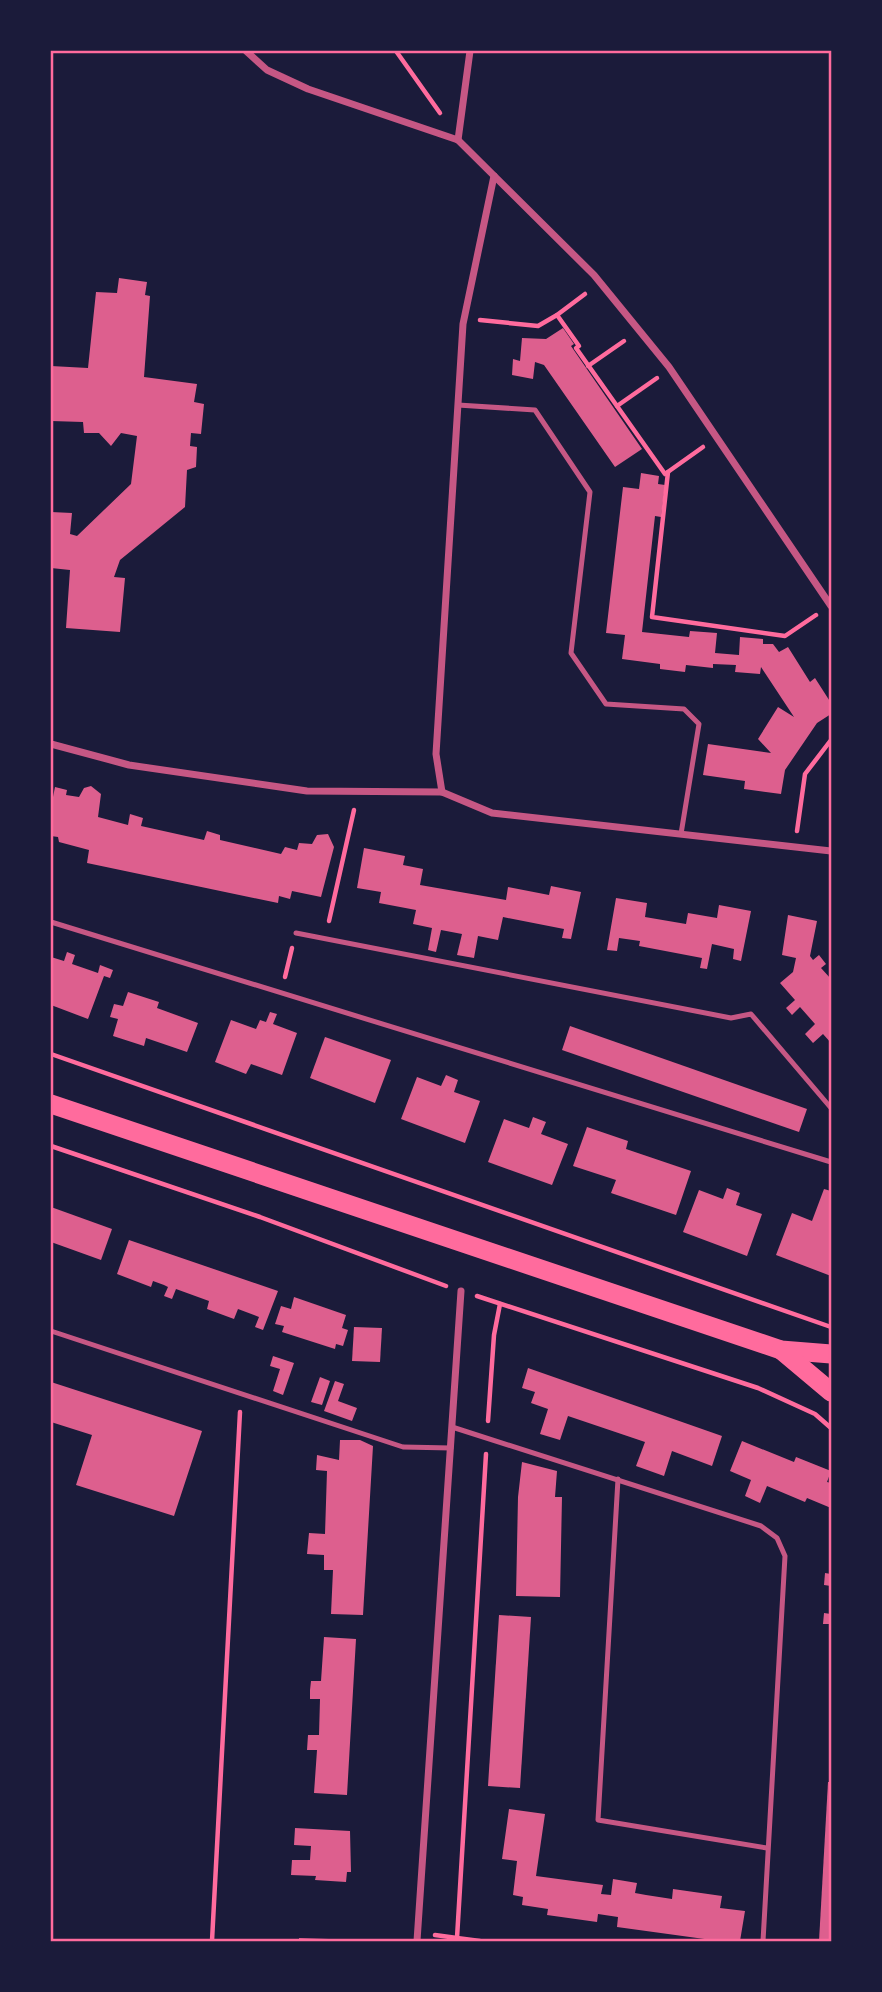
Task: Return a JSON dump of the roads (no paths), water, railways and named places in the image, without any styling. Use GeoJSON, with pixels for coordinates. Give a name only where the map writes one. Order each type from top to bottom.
{"type":"FeatureCollection","features":[{"type":"Feature","properties":{"kind":"highway"},"geometry":{"type":"LineString","coordinates":[[51,1104],[781,1350],[831,1354]]}},
{"type":"Feature","properties":{"kind":"highway"},"geometry":{"type":"LineString","coordinates":[[781,1350],[831,1392]]}},
{"type":"Feature","properties":{"kind":"street"},"geometry":{"type":"LineString","coordinates":[[246,51],[267,70],[308,89],[458,140],[600,282],[670,369],[831,606]]}},
{"type":"Feature","properties":{"kind":"street"},"geometry":{"type":"LineString","coordinates":[[458,140],[470,51]]}},
{"type":"Feature","properties":{"kind":"street"},"geometry":{"type":"LineString","coordinates":[[442,792],[436,754],[464,319],[494,176]]}},
{"type":"Feature","properties":{"kind":"street"},"geometry":{"type":"LineString","coordinates":[[51,744],[130,765],[307,791],[442,792],[492,813],[794,849],[831,851]]}},
{"type":"Feature","properties":{"kind":"street"},"geometry":{"type":"LineString","coordinates":[[417,1937],[461,1291]]}},
{"type":"Feature","properties":{"kind":"lane"},"geometry":{"type":"LineString","coordinates":[[458,405],[535,410],[590,492],[571,653],[606,704],[684,709],[699,724],[681,834]]}},
{"type":"Feature","properties":{"kind":"lane"},"geometry":{"type":"LineString","coordinates":[[51,922],[831,1162]]}},
{"type":"Feature","properties":{"kind":"lane"},"geometry":{"type":"LineString","coordinates":[[296,933],[731,1018],[751,1014],[831,1108]]}},
{"type":"Feature","properties":{"kind":"lane"},"geometry":{"type":"LineString","coordinates":[[51,1331],[403,1447],[451,1448]]}},
{"type":"Feature","properties":{"kind":"lane"},"geometry":{"type":"LineString","coordinates":[[452,1427],[761,1526],[777,1538],[785,1556],[763,1941]]}},
{"type":"Feature","properties":{"kind":"lane"},"geometry":{"type":"LineString","coordinates":[[618,1479],[598,1820],[767,1848]]}}]}
